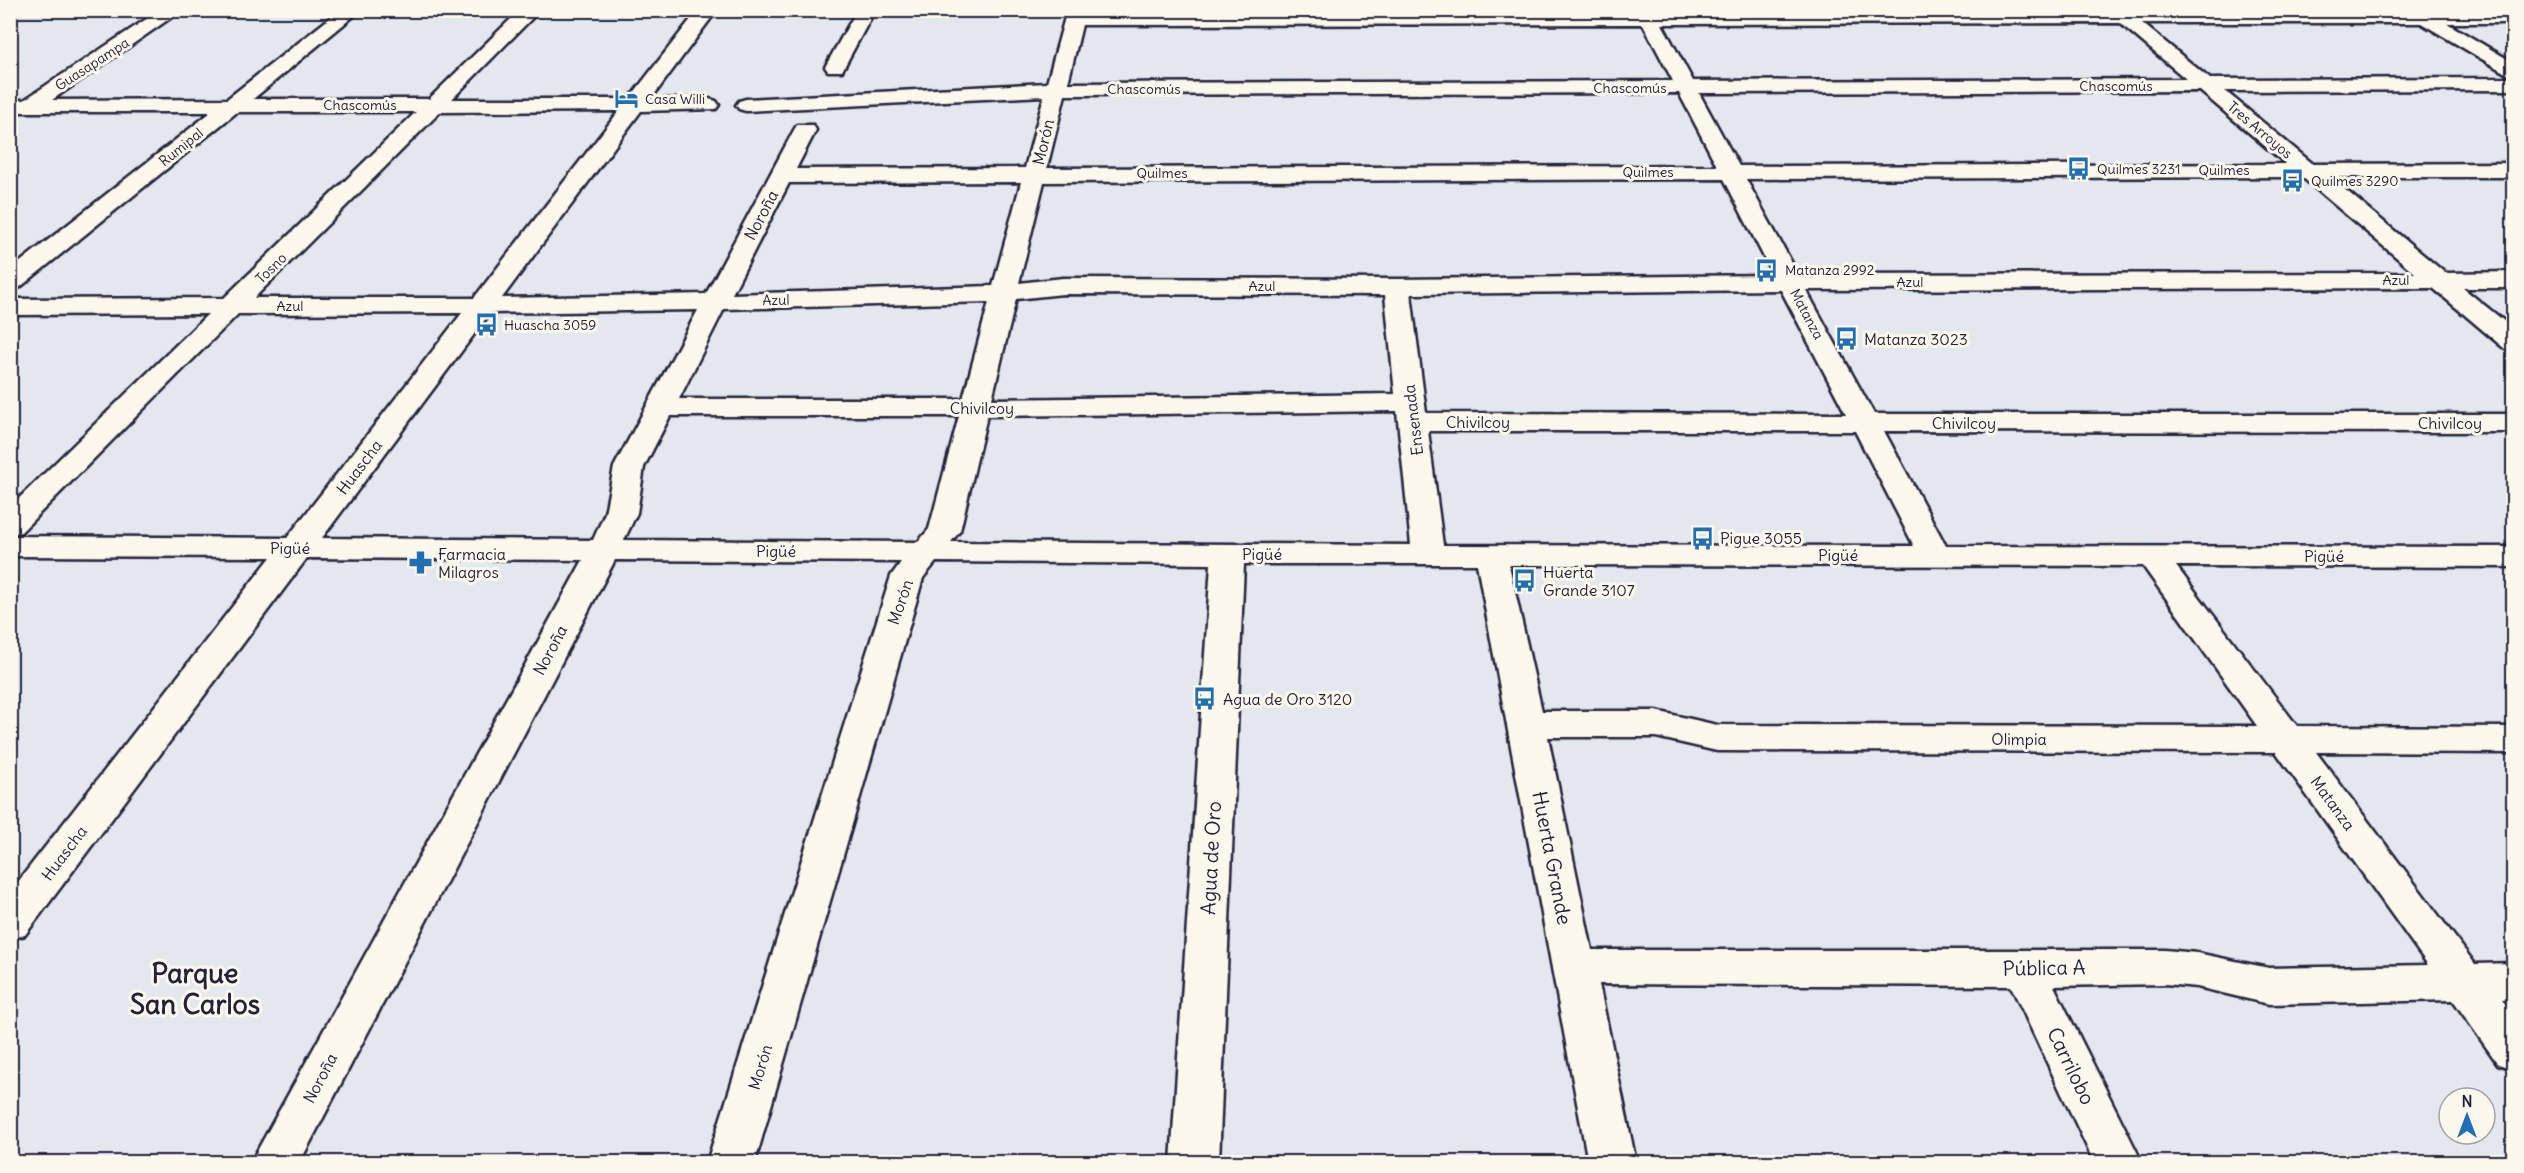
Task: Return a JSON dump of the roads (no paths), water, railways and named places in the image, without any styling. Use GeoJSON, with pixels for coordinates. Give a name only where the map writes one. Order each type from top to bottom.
{"type":"FeatureCollection","features":[{"type":"Feature","properties":{"kind":"street","name":"Guasapampa"},"geometry":{"type":"LineString","coordinates":[[10,118],[20,106],[173,10]]}},
{"type":"Feature","properties":{"kind":"street","name":"Rumipal"},"geometry":{"type":"LineString","coordinates":[[10,283],[352,10]]}},
{"type":"Feature","properties":{"kind":"street","name":"Tosno"},"geometry":{"type":"LineString","coordinates":[[10,525],[531,10]]}},
{"type":"Feature","properties":{"kind":"street","name":"Huascha"},"geometry":{"type":"LineString","coordinates":[[10,923],[708,10]]}},
{"type":"Feature","properties":{"kind":"street"},"geometry":{"type":"LineString","coordinates":[[835,67],[866,10]]}},
{"type":"Feature","properties":{"kind":"street","name":"Matanza"},"geometry":{"type":"LineString","coordinates":[[1647,14],[1935,555]]}},
{"type":"Feature","properties":{"kind":"street","name":"Tres Arroyos"},"geometry":{"type":"LineString","coordinates":[[2121,14],[2514,343]]}},
{"type":"Feature","properties":{"kind":"street"},"geometry":{"type":"LineString","coordinates":[[2420,14],[2514,72]]}},
{"type":"Feature","properties":{"kind":"street"},"geometry":{"type":"LineString","coordinates":[[1075,15],[2420,14],[2514,17]]}},
{"type":"Feature","properties":{"kind":"street","name":"Morón"},"geometry":{"type":"LineString","coordinates":[[731,1162],[907,576],[930,551],[944,531],[1075,15]]}},
{"type":"Feature","properties":{"kind":"street","name":"Chascomús"},"geometry":{"type":"LineString","coordinates":[[746,105],[1055,89],[2514,84]]}},
{"type":"Feature","properties":{"kind":"street","name":"Chascomús"},"geometry":{"type":"LineString","coordinates":[[20,106],[709,105]]}},
{"type":"Feature","properties":{"kind":"street","name":"Noroña"},"geometry":{"type":"LineString","coordinates":[[275,1162],[604,550],[621,513],[629,467],[805,130]]}},
{"type":"Feature","properties":{"kind":"street","name":"Quilmes"},"geometry":{"type":"LineString","coordinates":[[782,176],[2514,170]]}},
{"type":"Feature","properties":{"kind":"street","name":"Azul"},"geometry":{"type":"LineString","coordinates":[[10,306],[482,306],[1005,294],[1063,286],[1396,287],[1790,282],[2514,280]]}},
{"type":"Feature","properties":{"kind":"street","name":"Ensenada"},"geometry":{"type":"LineString","coordinates":[[1396,287],[1413,412],[1428,554]]}},
{"type":"Feature","properties":{"kind":"street","name":"Chivilcoy"},"geometry":{"type":"LineString","coordinates":[[660,407],[1413,412],[1866,423],[2514,423]]}},
{"type":"Feature","properties":{"kind":"street","name":"Pigüé"},"geometry":{"type":"LineString","coordinates":[[10,546],[1228,554],[2514,557]]}},
{"type":"Feature","properties":{"kind":"street","name":"Agua de Oro"},"geometry":{"type":"LineString","coordinates":[[1195,1162],[1228,554]]}},
{"type":"Feature","properties":{"kind":"street","name":"Huerta Grande"},"geometry":{"type":"LineString","coordinates":[[1491,554],[1527,724],[1612,1162]]}},
{"type":"Feature","properties":{"kind":"street","name":"Matanza"},"geometry":{"type":"LineString","coordinates":[[2152,556],[2514,1050]]}},
{"type":"Feature","properties":{"kind":"street","name":"Olimpia"},"geometry":{"type":"LineString","coordinates":[[1527,724],[1656,724],[1717,738],[2514,740]]}},
{"type":"Feature","properties":{"kind":"street","name":"Pública A"},"geometry":{"type":"LineString","coordinates":[[1573,967],[2024,969],[2165,967],[2198,970],[2268,986],[2514,981]]}},
{"type":"Feature","properties":{"kind":"street","name":"Carrilobo"},"geometry":{"type":"LineString","coordinates":[[2024,969],[2118,1162]]}},
{"type":"Feature","properties":{"kind":"place","name":"Casa Willi"},"geometry":{"type":"Point","coordinates":[627,99]}},
{"type":"Feature","properties":{"kind":"place","name":"Quilmes 3231"},"geometry":{"type":"Point","coordinates":[2079,169]}},
{"type":"Feature","properties":{"kind":"place","name":"Quilmes 3290"},"geometry":{"type":"Point","coordinates":[2293,181]}},
{"type":"Feature","properties":{"kind":"place","name":"Matanza 2992"},"geometry":{"type":"Point","coordinates":[1767,270]}},
{"type":"Feature","properties":{"kind":"place","name":"Huascha 3059"},"geometry":{"type":"Point","coordinates":[486,325]}},
{"type":"Feature","properties":{"kind":"place","name":"Matanza 3023"},"geometry":{"type":"Point","coordinates":[1846,339]}},
{"type":"Feature","properties":{"kind":"place","name":"Pigue 3055"},"geometry":{"type":"Point","coordinates":[1702,538]}},
{"type":"Feature","properties":{"kind":"place","name":"Farmacia Milagros"},"geometry":{"type":"Point","coordinates":[420,563]}},
{"type":"Feature","properties":{"kind":"place","name":"Huerta Grande 3107"},"geometry":{"type":"Point","coordinates":[1525,581]}},
{"type":"Feature","properties":{"kind":"place","name":"Agua de Oro 3120"},"geometry":{"type":"Point","coordinates":[1205,699]}},
{"type":"Feature","properties":{"kind":"district","name":"Parque San Carlos"},"geometry":{"type":"Point","coordinates":[195,990]}}]}
